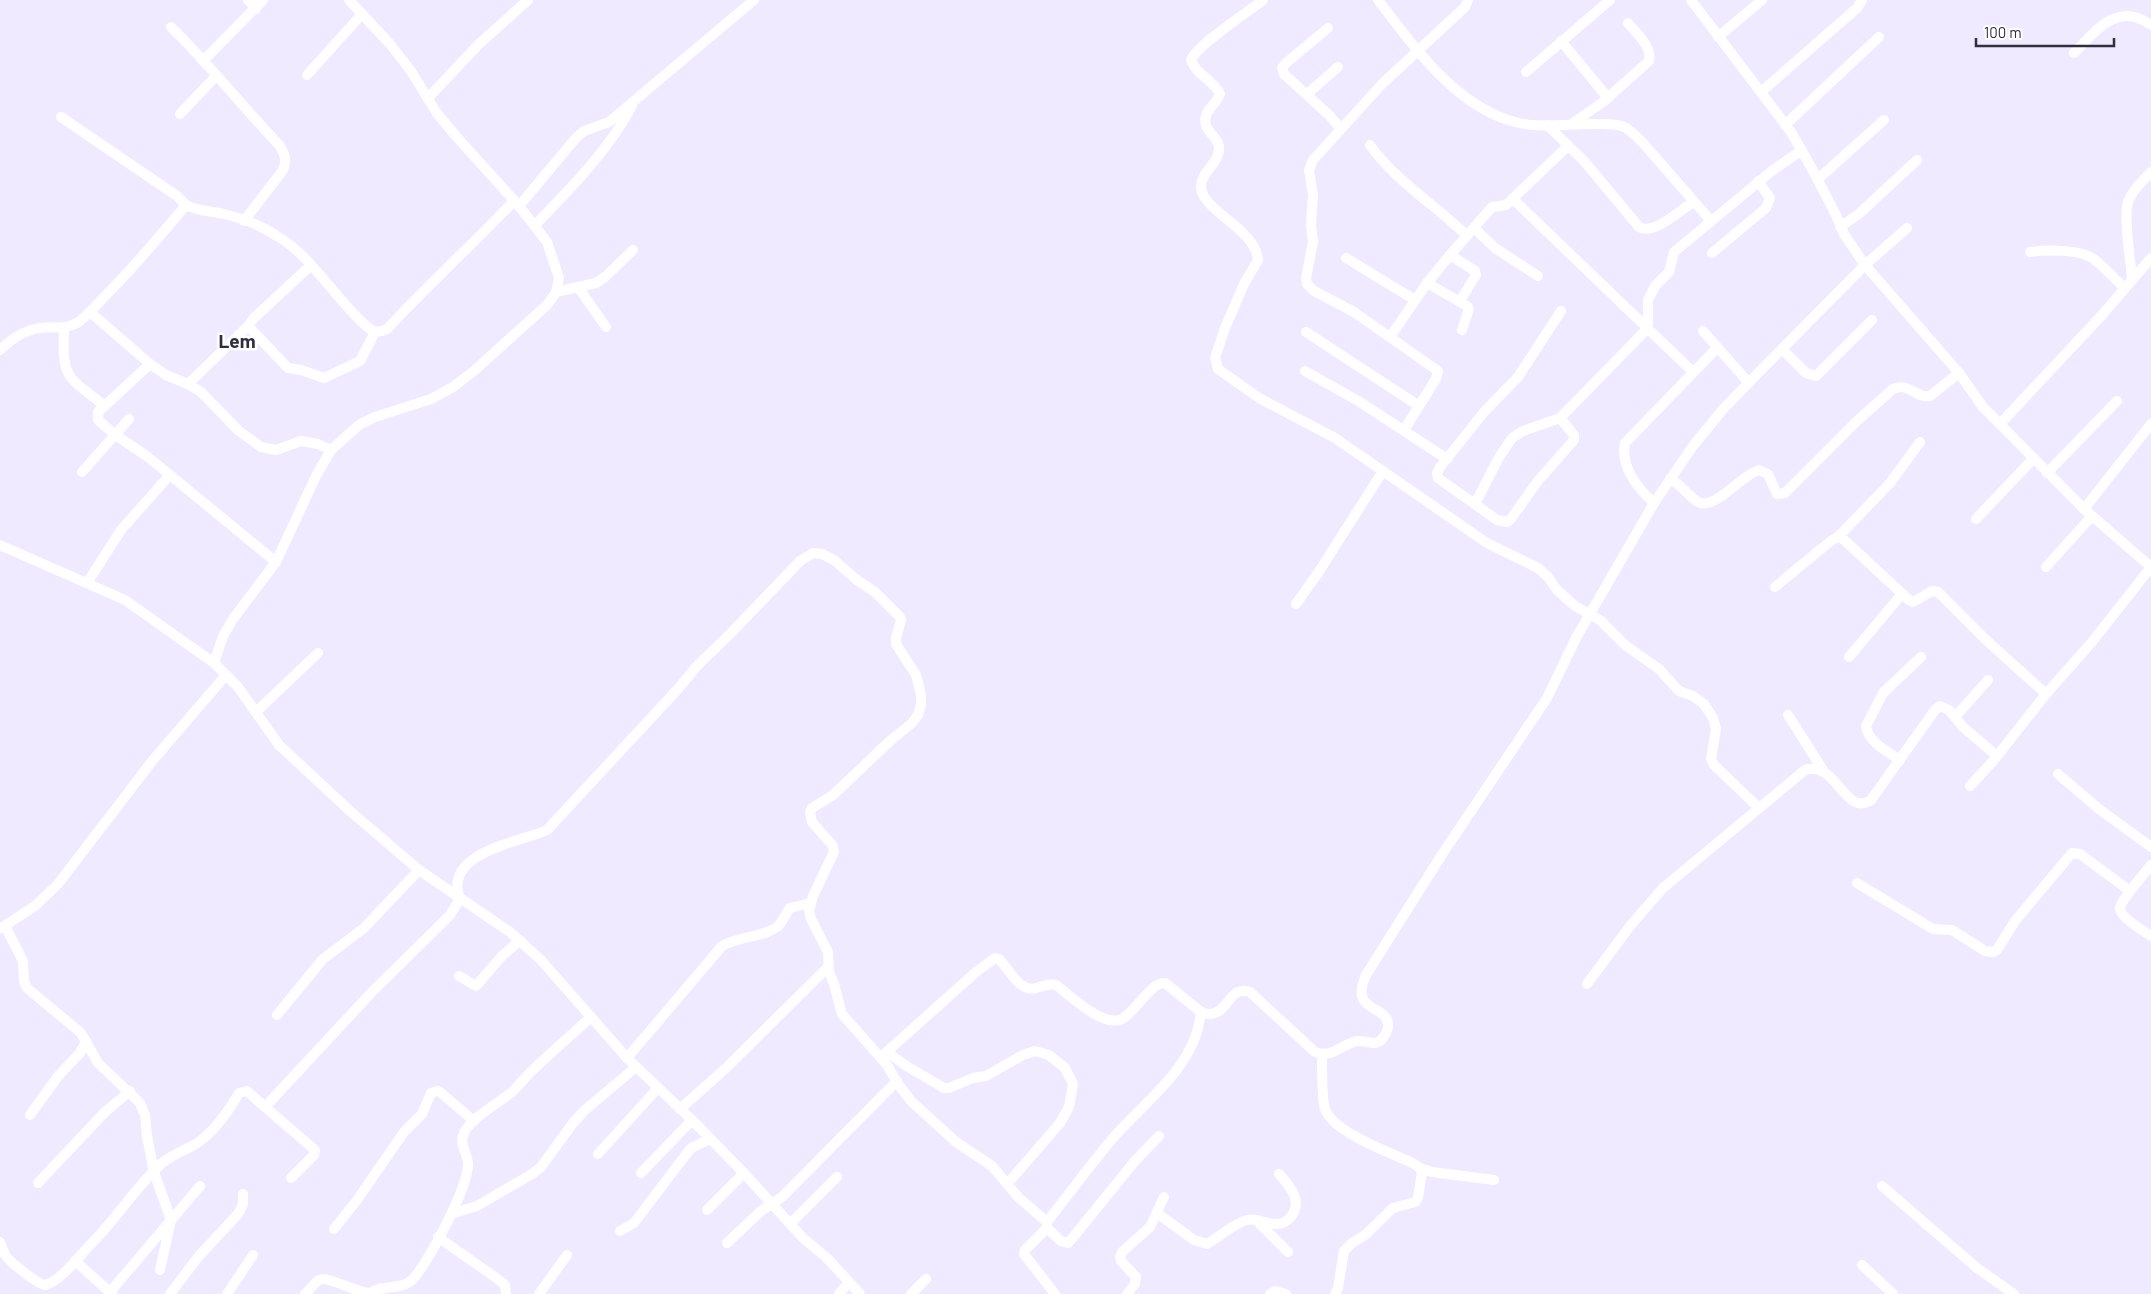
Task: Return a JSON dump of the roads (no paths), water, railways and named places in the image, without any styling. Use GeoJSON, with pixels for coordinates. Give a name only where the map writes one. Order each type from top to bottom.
{"type":"FeatureCollection","features":[{"type":"Feature","properties":{"kind":"street"},"geometry":{"type":"LineString","coordinates":[[248,0],[256,9]]}},
{"type":"Feature","properties":{"kind":"street"},"geometry":{"type":"LineString","coordinates":[[203,62],[263,0]]}},
{"type":"Feature","properties":{"kind":"street"},"geometry":{"type":"LineString","coordinates":[[214,663],[223,636],[233,619],[276,562],[316,476],[331,450],[360,425],[375,417],[425,402],[453,387],[475,370],[548,304],[556,292],[559,278],[547,242],[535,225],[455,135],[411,71],[349,0]]}},
{"type":"Feature","properties":{"kind":"street"},"geometry":{"type":"LineString","coordinates":[[428,98],[479,44],[528,0]]}},
{"type":"Feature","properties":{"kind":"street"},"geometry":{"type":"LineString","coordinates":[[60,117],[177,196],[186,205],[194,209],[225,215],[278,236],[295,250],[351,313],[370,330],[375,332],[387,330],[426,288],[516,204],[576,138],[584,131],[609,122],[754,0]]}},
{"type":"Feature","properties":{"kind":"street"},"geometry":{"type":"LineString","coordinates":[[1263,0],[1193,55],[1191,60],[1199,72],[1218,89],[1220,94],[1205,118],[1205,125],[1219,144],[1220,150],[1202,181],[1202,194],[1247,237],[1258,254],[1258,260],[1244,284],[1225,328],[1215,358],[1215,364],[1218,369],[1259,398],[1335,438],[1487,543],[1538,568],[1548,577],[1557,590],[1575,606],[1608,627],[1625,645],[1659,669],[1679,691],[1693,696],[1704,704],[1716,729],[1711,759],[1714,765],[1758,808]]}},
{"type":"Feature","properties":{"kind":"street"},"geometry":{"type":"LineString","coordinates":[[1378,0],[1418,50],[1450,84],[1474,104],[1510,121],[1547,125],[1622,126],[1632,132],[1711,221]]}},
{"type":"Feature","properties":{"kind":"street"},"geometry":{"type":"LineString","coordinates":[[1404,430],[1436,379],[1438,371],[1354,312],[1314,291],[1307,284],[1306,278],[1313,242],[1311,225],[1313,194],[1310,170],[1313,160],[1319,151],[1340,128],[1382,84],[1465,7],[1468,0]]}},
{"type":"Feature","properties":{"kind":"street"},"geometry":{"type":"LineString","coordinates":[[1526,72],[1610,0]]}},
{"type":"Feature","properties":{"kind":"street"},"geometry":{"type":"LineString","coordinates":[[1691,0],[1761,92],[1802,150],[1851,248],[1959,373],[1974,396],[2000,424],[2084,509],[2151,567],[2092,642],[1970,786]]}},
{"type":"Feature","properties":{"kind":"street"},"geometry":{"type":"LineString","coordinates":[[1718,37],[1762,0]]}},
{"type":"Feature","properties":{"kind":"street"},"geometry":{"type":"LineString","coordinates":[[1761,92],[1857,8],[1862,0]]}},
{"type":"Feature","properties":{"kind":"street"},"geometry":{"type":"LineString","coordinates":[[307,75],[362,14]]}},
{"type":"Feature","properties":{"kind":"street"},"geometry":{"type":"LineString","coordinates":[[2074,53],[2110,19],[2124,15],[2141,17],[2151,25]]}},
{"type":"Feature","properties":{"kind":"street"},"geometry":{"type":"LineString","coordinates":[[1572,124],[1608,98],[1645,65],[1651,55],[1650,50],[1628,23]]}},
{"type":"Feature","properties":{"kind":"street"},"geometry":{"type":"LineString","coordinates":[[170,27],[280,146],[285,155],[286,163],[283,170],[244,222]]}},
{"type":"Feature","properties":{"kind":"street"},"geometry":{"type":"LineString","coordinates":[[1328,28],[1283,65],[1282,68],[1284,74],[1307,94],[1340,128]]}},
{"type":"Feature","properties":{"kind":"street"},"geometry":{"type":"LineString","coordinates":[[1785,125],[1879,37]]}},
{"type":"Feature","properties":{"kind":"street"},"geometry":{"type":"LineString","coordinates":[[1561,41],[1608,98]]}},
{"type":"Feature","properties":{"kind":"street"},"geometry":{"type":"LineString","coordinates":[[1307,94],[1338,67]]}},
{"type":"Feature","properties":{"kind":"street"},"geometry":{"type":"LineString","coordinates":[[180,114],[216,76]]}},
{"type":"Feature","properties":{"kind":"street"},"geometry":{"type":"LineString","coordinates":[[535,225],[618,132],[633,103]]}},
{"type":"Feature","properties":{"kind":"street"},"geometry":{"type":"LineString","coordinates":[[1818,179],[1884,120]]}},
{"type":"Feature","properties":{"kind":"street"},"geometry":{"type":"LineString","coordinates":[[1547,125],[1602,182],[1643,230],[1656,228],[1694,202]]}},
{"type":"Feature","properties":{"kind":"street"},"geometry":{"type":"LineString","coordinates":[[1370,145],[1384,164],[1467,236]]}},
{"type":"Feature","properties":{"kind":"street"},"geometry":{"type":"LineString","coordinates":[[1390,337],[1427,283],[1492,208],[1506,205],[1568,146]]}},
{"type":"Feature","properties":{"kind":"street"},"geometry":{"type":"LineString","coordinates":[[1475,504],[1498,459],[1512,438],[1523,431],[1560,418],[1648,328],[1648,300],[1656,286],[1668,272],[1674,252],[1758,181],[1802,150]]}},
{"type":"Feature","properties":{"kind":"street"},"geometry":{"type":"LineString","coordinates":[[1840,227],[1860,213],[1917,160]]}},
{"type":"Feature","properties":{"kind":"street"},"geometry":{"type":"LineString","coordinates":[[2132,280],[2126,215],[2127,203],[2134,191],[2151,172]]}},
{"type":"Feature","properties":{"kind":"street"},"geometry":{"type":"LineString","coordinates":[[1712,253],[1766,208],[1770,198],[1758,181]]}},
{"type":"Feature","properties":{"kind":"street"},"geometry":{"type":"LineString","coordinates":[[1513,199],[1693,372]]}},
{"type":"Feature","properties":{"kind":"street"},"geometry":{"type":"LineString","coordinates":[[0,350],[16,337],[30,330],[64,328],[77,323],[146,254],[186,205]]}},
{"type":"Feature","properties":{"kind":"street"},"geometry":{"type":"LineString","coordinates":[[1474,228],[1495,248],[1538,276]]}},
{"type":"Feature","properties":{"kind":"street"},"geometry":{"type":"LineString","coordinates":[[884,1055],[976,972],[995,958],[1000,959],[1021,986],[1033,989],[1050,983],[1056,985],[1098,1017],[1107,1020],[1116,1021],[1123,1018],[1159,983],[1165,983],[1201,1012],[1213,1015],[1219,1012],[1238,992],[1244,990],[1250,992],[1315,1052],[1322,1055],[1331,1054],[1358,1041],[1378,1043],[1382,1040],[1388,1029],[1388,1023],[1385,1018],[1363,999],[1361,991],[1366,975],[1443,853],[1547,698],[1590,614],[1654,503],[1718,416],[1865,265],[1907,228]]}},
{"type":"Feature","properties":{"kind":"street"},"geometry":{"type":"LineString","coordinates":[[556,292],[596,283],[633,250]]}},
{"type":"Feature","properties":{"kind":"street"},"geometry":{"type":"LineString","coordinates":[[2030,252],[2053,251],[2086,255],[2092,258],[2125,288]]}},
{"type":"Feature","properties":{"kind":"street"},"geometry":{"type":"LineString","coordinates":[[1450,255],[1475,271],[1476,275],[1460,301]]}},
{"type":"Feature","properties":{"kind":"street"},"geometry":{"type":"LineString","coordinates":[[1346,258],[1415,300]]}},
{"type":"Feature","properties":{"kind":"street"},"geometry":{"type":"LineString","coordinates":[[2000,424],[2151,258]]}},
{"type":"Feature","properties":{"kind":"street"},"geometry":{"type":"LineString","coordinates":[[188,384],[254,318],[310,266]]}},
{"type":"Feature","properties":{"kind":"street"},"geometry":{"type":"LineString","coordinates":[[1427,283],[1460,301],[1468,309],[1462,330]]}},
{"type":"Feature","properties":{"kind":"street"},"geometry":{"type":"LineString","coordinates":[[578,287],[606,327]]}},
{"type":"Feature","properties":{"kind":"street"},"geometry":{"type":"LineString","coordinates":[[1560,418],[1574,435],[1574,440],[1534,486],[1512,520],[1502,522],[1438,478],[1437,473],[1484,412],[1518,377],[1561,311]]}},
{"type":"Feature","properties":{"kind":"street"},"geometry":{"type":"LineString","coordinates":[[90,312],[166,376],[188,384],[201,392],[253,443],[276,450],[301,441],[318,444],[331,450]]}},
{"type":"Feature","properties":{"kind":"street"},"geometry":{"type":"LineString","coordinates":[[1782,349],[1806,373],[1816,376],[1872,320]]}},
{"type":"Feature","properties":{"kind":"street"},"geometry":{"type":"LineString","coordinates":[[248,326],[288,368],[301,370],[324,378],[360,360],[375,332]]}},
{"type":"Feature","properties":{"kind":"street"},"geometry":{"type":"LineString","coordinates":[[64,328],[63,355],[67,373],[74,382],[104,405]]}},
{"type":"Feature","properties":{"kind":"street"},"geometry":{"type":"LineString","coordinates":[[1703,331],[1749,383]]}},
{"type":"Feature","properties":{"kind":"street"},"geometry":{"type":"LineString","coordinates":[[1306,332],[1418,406]]}},
{"type":"Feature","properties":{"kind":"street"},"geometry":{"type":"LineString","coordinates":[[1654,503],[1645,495],[1632,476],[1623,451],[1625,443],[1717,348]]}},
{"type":"Feature","properties":{"kind":"street"},"geometry":{"type":"LineString","coordinates":[[150,364],[104,405],[98,412],[97,417],[114,434],[148,457],[276,562]]}},
{"type":"Feature","properties":{"kind":"street"},"geometry":{"type":"LineString","coordinates":[[1305,372],[1360,402],[1447,459]]}},
{"type":"Feature","properties":{"kind":"street"},"geometry":{"type":"LineString","coordinates":[[1670,479],[1684,488],[1698,502],[1709,504],[1753,471],[1759,470],[1768,474],[1777,494],[1781,495],[1893,389],[1907,387],[1921,396],[1930,396],[1959,373]]}},
{"type":"Feature","properties":{"kind":"street"},"geometry":{"type":"LineString","coordinates":[[2047,473],[2117,400]]}},
{"type":"Feature","properties":{"kind":"street"},"geometry":{"type":"LineString","coordinates":[[82,472],[129,419]]}},
{"type":"Feature","properties":{"kind":"street"},"geometry":{"type":"LineString","coordinates":[[2084,509],[2151,424]]}},
{"type":"Feature","properties":{"kind":"street"},"geometry":{"type":"LineString","coordinates":[[1775,587],[1838,537],[1890,483],[1920,442]]}},
{"type":"Feature","properties":{"kind":"street"},"geometry":{"type":"LineString","coordinates":[[1976,519],[2033,459]]}},
{"type":"Feature","properties":{"kind":"street"},"geometry":{"type":"LineString","coordinates":[[1296,604],[1383,471]]}},
{"type":"Feature","properties":{"kind":"street"},"geometry":{"type":"LineString","coordinates":[[87,583],[121,530],[169,476]]}},
{"type":"Feature","properties":{"kind":"street"},"geometry":{"type":"LineString","coordinates":[[2046,567],[2092,516]]}},
{"type":"Feature","properties":{"kind":"street"},"geometry":{"type":"LineString","coordinates":[[1838,537],[1848,543],[1913,602],[1932,591],[1938,592],[1985,639],[2046,694]]}},
{"type":"Feature","properties":{"kind":"street"},"geometry":{"type":"LineString","coordinates":[[0,545],[125,600],[214,663],[238,687],[279,745],[350,811],[419,870],[520,940],[552,972],[590,1018],[627,1058],[710,1138],[808,1243],[827,1258],[860,1294]]}},
{"type":"Feature","properties":{"kind":"street"},"geometry":{"type":"LineString","coordinates":[[265,1107],[371,994],[450,915],[460,899],[457,884],[469,865],[482,854],[507,842],[547,830],[677,690],[696,666],[732,632],[800,560],[813,553],[822,554],[838,563],[857,580],[875,592],[900,617],[902,620],[897,632],[896,644],[916,675],[921,695],[921,706],[912,723],[890,741],[833,795],[812,808],[810,812],[812,822],[833,846],[834,852],[810,903],[811,919],[828,952],[828,967],[842,1014],[884,1055],[944,1088],[949,1088],[973,1078],[986,1076],[1023,1054],[1035,1051],[1049,1055],[1065,1068],[1073,1084],[1070,1107],[1060,1123],[1008,1183]]}},
{"type":"Feature","properties":{"kind":"street"},"geometry":{"type":"LineString","coordinates":[[1849,657],[1902,594]]}},
{"type":"Feature","properties":{"kind":"street"},"geometry":{"type":"LineString","coordinates":[[256,712],[318,653]]}},
{"type":"Feature","properties":{"kind":"street"},"geometry":{"type":"LineString","coordinates":[[1900,760],[1871,738],[1866,732],[1866,726],[1884,693],[1921,658]]}},
{"type":"Feature","properties":{"kind":"street"},"geometry":{"type":"LineString","coordinates":[[160,1270],[171,1220],[154,1172],[147,1136],[146,1115],[140,1103],[130,1091],[98,1063],[81,1033],[28,988],[24,981],[23,961],[3,927],[35,906],[58,884],[153,760],[226,675]]}},
{"type":"Feature","properties":{"kind":"street"},"geometry":{"type":"LineString","coordinates":[[1955,717],[1988,680]]}},
{"type":"Feature","properties":{"kind":"street"},"geometry":{"type":"LineString","coordinates":[[1788,715],[1823,770],[1853,801],[1860,804],[1865,804],[1871,800],[1935,710],[1940,706],[1944,707],[1963,727],[1997,756]]}},
{"type":"Feature","properties":{"kind":"street"},"geometry":{"type":"LineString","coordinates":[[1587,984],[1630,926],[1663,888],[1805,770],[1814,767],[1823,770]]}},
{"type":"Feature","properties":{"kind":"street"},"geometry":{"type":"LineString","coordinates":[[2058,774],[2099,809],[2151,848]]}},
{"type":"Feature","properties":{"kind":"street"},"geometry":{"type":"LineString","coordinates":[[1857,883],[1933,929],[1958,932],[1989,952],[1997,950],[2015,921],[2072,853],[2080,854],[2130,891]]}},
{"type":"Feature","properties":{"kind":"street"},"geometry":{"type":"LineString","coordinates":[[2151,864],[2120,907],[2124,917],[2151,936]]}},
{"type":"Feature","properties":{"kind":"street"},"geometry":{"type":"LineString","coordinates":[[277,1016],[323,959],[370,923],[419,870]]}},
{"type":"Feature","properties":{"kind":"street"},"geometry":{"type":"LineString","coordinates":[[627,1058],[722,946],[776,928],[790,908],[810,903]]}},
{"type":"Feature","properties":{"kind":"street"},"geometry":{"type":"LineString","coordinates":[[459,976],[476,986],[502,956],[520,940]]}},
{"type":"Feature","properties":{"kind":"street"},"geometry":{"type":"LineString","coordinates":[[680,1110],[725,1069],[828,967]]}},
{"type":"Feature","properties":{"kind":"street"},"geometry":{"type":"LineString","coordinates":[[1055,1294],[1024,1254],[1025,1250],[1047,1225],[1114,1136],[1158,1093],[1170,1078],[1196,1038],[1201,1012]]}},
{"type":"Feature","properties":{"kind":"street"},"geometry":{"type":"LineString","coordinates":[[304,1294],[320,1279],[326,1278],[356,1291],[370,1293],[377,1289],[407,1284],[414,1278],[459,1197],[468,1163],[462,1140],[465,1132],[474,1121],[514,1090],[535,1068],[590,1018]]}},
{"type":"Feature","properties":{"kind":"street"},"geometry":{"type":"LineString","coordinates":[[30,1115],[60,1075],[80,1053],[86,1041]]}},
{"type":"Feature","properties":{"kind":"street"},"geometry":{"type":"LineString","coordinates":[[884,1055],[897,1081],[912,1101],[956,1142],[992,1166],[1019,1198],[1061,1241],[1068,1243],[1070,1241],[1135,1161],[1159,1136]]}},
{"type":"Feature","properties":{"kind":"street"},"geometry":{"type":"LineString","coordinates":[[1322,1055],[1325,1108],[1330,1117],[1364,1142],[1432,1172],[1494,1180]]}},
{"type":"Feature","properties":{"kind":"street"},"geometry":{"type":"LineString","coordinates":[[451,1214],[477,1206],[532,1174],[544,1162],[584,1110],[636,1067]]}},
{"type":"Feature","properties":{"kind":"street"},"geometry":{"type":"LineString","coordinates":[[727,1243],[761,1211],[782,1197],[897,1081]]}},
{"type":"Feature","properties":{"kind":"street"},"geometry":{"type":"LineString","coordinates":[[598,1154],[658,1088]]}},
{"type":"Feature","properties":{"kind":"street"},"geometry":{"type":"LineString","coordinates":[[334,1229],[358,1200],[401,1137],[422,1114],[431,1093],[436,1090],[440,1092],[474,1121]]}},
{"type":"Feature","properties":{"kind":"street"},"geometry":{"type":"LineString","coordinates":[[38,1183],[105,1112],[130,1091]]}},
{"type":"Feature","properties":{"kind":"street"},"geometry":{"type":"LineString","coordinates":[[0,1242],[2,1257],[39,1284],[45,1285],[52,1281],[102,1234],[154,1172],[172,1156],[204,1138],[242,1091],[247,1091],[315,1150],[314,1155],[290,1178]]}},
{"type":"Feature","properties":{"kind":"street"},"geometry":{"type":"LineString","coordinates":[[640,1173],[692,1120]]}},
{"type":"Feature","properties":{"kind":"street"},"geometry":{"type":"LineString","coordinates":[[620,1231],[634,1223],[691,1148],[710,1138]]}},
{"type":"Feature","properties":{"kind":"street"},"geometry":{"type":"LineString","coordinates":[[1335,1294],[1338,1288],[1344,1251],[1352,1243],[1365,1235],[1392,1208],[1415,1202],[1418,1198],[1422,1172],[1420,1168]]}},
{"type":"Feature","properties":{"kind":"street"},"geometry":{"type":"LineString","coordinates":[[708,1210],[744,1174]]}},
{"type":"Feature","properties":{"kind":"street"},"geometry":{"type":"LineString","coordinates":[[1157,1213],[1201,1244],[1207,1244],[1241,1222],[1255,1219],[1278,1224],[1286,1222],[1294,1213],[1296,1205],[1295,1195],[1279,1174]]}},
{"type":"Feature","properties":{"kind":"street"},"geometry":{"type":"LineString","coordinates":[[790,1224],[837,1176]]}},
{"type":"Feature","properties":{"kind":"street"},"geometry":{"type":"LineString","coordinates":[[75,1261],[111,1293],[200,1186]]}},
{"type":"Feature","properties":{"kind":"street"},"geometry":{"type":"LineString","coordinates":[[1882,1186],[1977,1268],[2014,1294]]}},
{"type":"Feature","properties":{"kind":"street"},"geometry":{"type":"LineString","coordinates":[[170,1294],[198,1257],[238,1214],[244,1204],[243,1194]]}},
{"type":"Feature","properties":{"kind":"street"},"geometry":{"type":"LineString","coordinates":[[1127,1294],[1135,1284],[1136,1277],[1120,1257],[1123,1251],[1146,1232],[1164,1197]]}},
{"type":"Feature","properties":{"kind":"street"},"geometry":{"type":"LineString","coordinates":[[1255,1219],[1288,1252]]}},
{"type":"Feature","properties":{"kind":"street"},"geometry":{"type":"LineString","coordinates":[[438,1236],[505,1285],[506,1294]]}},
{"type":"Feature","properties":{"kind":"street"},"geometry":{"type":"LineString","coordinates":[[227,1294],[253,1255]]}},
{"type":"Feature","properties":{"kind":"street"},"geometry":{"type":"LineString","coordinates":[[539,1294],[567,1255]]}},
{"type":"Feature","properties":{"kind":"street"},"geometry":{"type":"LineString","coordinates":[[1862,1265],[1892,1294]]}},
{"type":"Feature","properties":{"kind":"street"},"geometry":{"type":"LineString","coordinates":[[911,1294],[926,1278]]}},
{"type":"Feature","properties":{"kind":"street"},"geometry":{"type":"LineString","coordinates":[[839,1294],[849,1282]]}},
{"type":"Feature","properties":{"kind":"street"},"geometry":{"type":"LineString","coordinates":[[1270,1294],[1275,1290],[1286,1294]]}},
{"type":"Feature","properties":{"kind":"district","name":"Lem"},"geometry":{"type":"Point","coordinates":[237,340]}}]}
